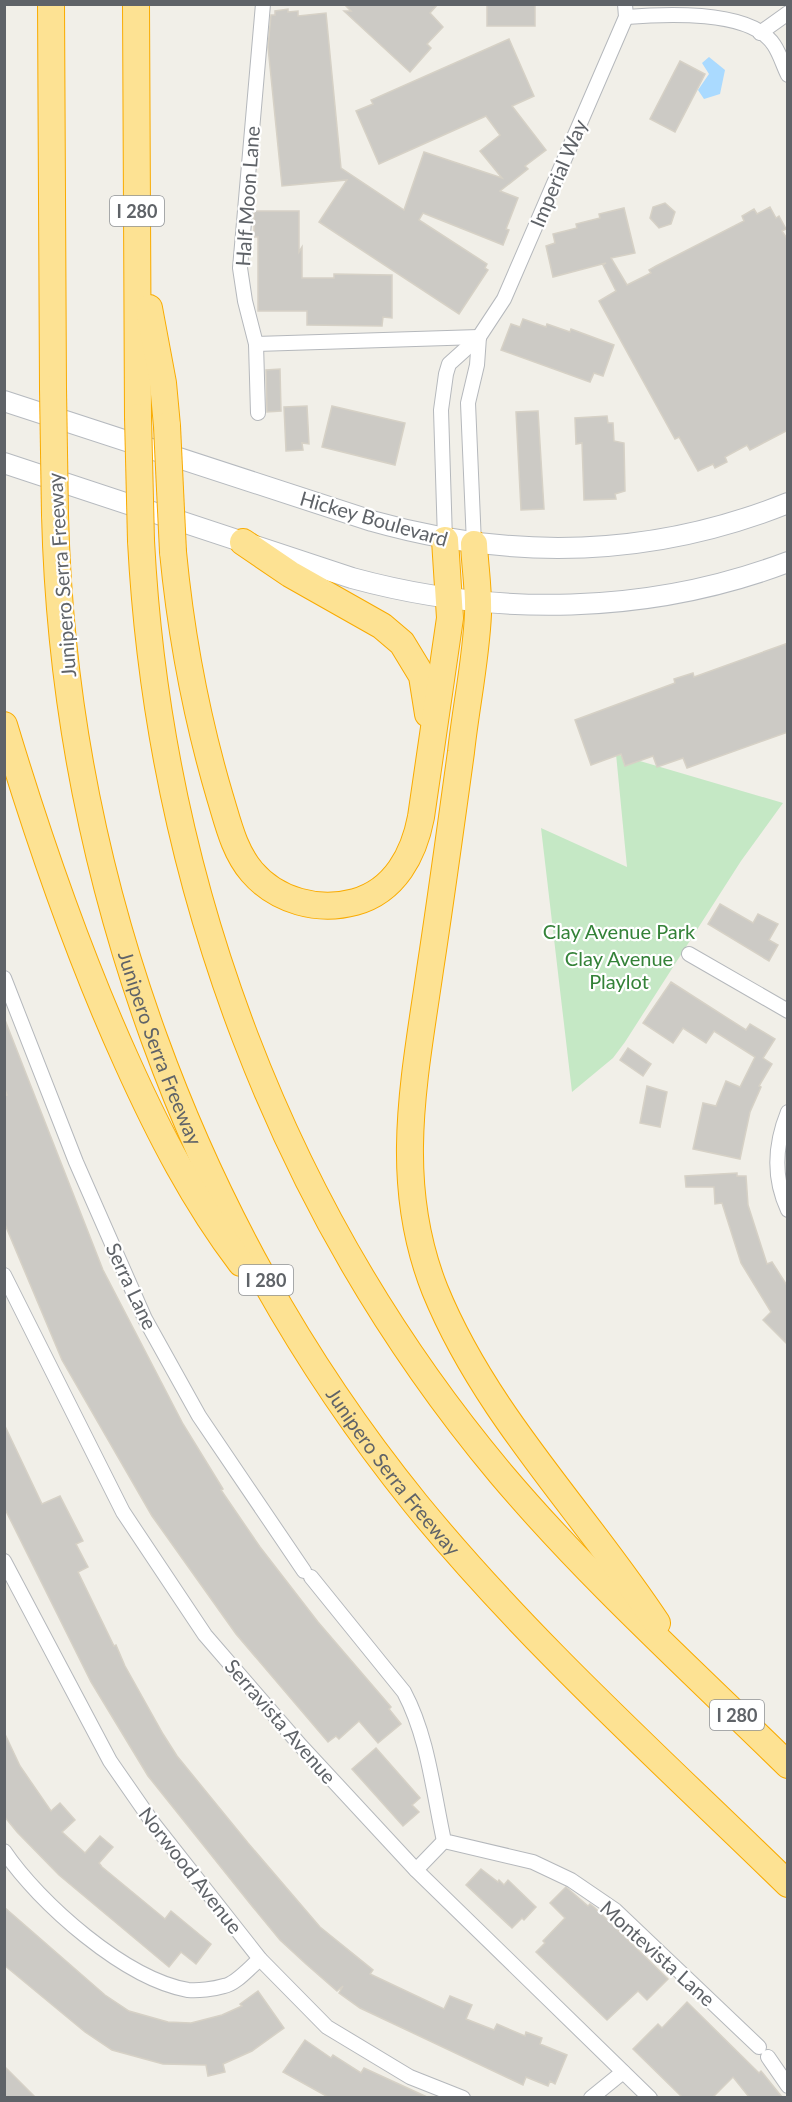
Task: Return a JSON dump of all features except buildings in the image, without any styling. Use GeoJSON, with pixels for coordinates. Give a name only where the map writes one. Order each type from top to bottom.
{"type":"FeatureCollection","features":[{"type":"Feature","properties":{"kind":"highway","name":"Junipero Serra Freeway"},"geometry":{"type":"LineString","coordinates":[[51,4],[53,389],[59,605],[72,718],[93,831],[122,940],[170,1081],[212,1176],[250,1252],[307,1349],[392,1473],[476,1574],[542,1643],[788,1884]]}},
{"type":"Feature","properties":{"kind":"highway","name":"I 280"},"geometry":{"type":"LineString","coordinates":[[136,4],[138,417],[141,541],[154,692],[182,839],[225,985],[251,1056],[297,1159],[370,1291],[455,1416],[552,1532],[788,1766]]}},
{"type":"Feature","properties":{"kind":"highway"},"geometry":{"type":"LineString","coordinates":[[137,253],[156,342],[167,426],[172,552],[186,656],[209,759],[234,841],[245,863],[262,882],[291,900],[325,906],[358,901],[385,886],[396,875],[413,848],[421,817],[429,751],[441,685],[450,597],[445,540]]}},
{"type":"Feature","properties":{"kind":"highway"},"geometry":{"type":"LineString","coordinates":[[243,542],[290,574],[382,626],[402,643],[416,663],[425,690],[429,751]]}},
{"type":"Feature","properties":{"kind":"highway"},"geometry":{"type":"LineString","coordinates":[[474,544],[478,601],[446,866],[411,1097],[409,1167],[417,1232],[435,1289],[446,1315],[486,1385],[549,1479],[637,1592],[686,1665]]}},
{"type":"Feature","properties":{"kind":"highway"},"geometry":{"type":"LineString","coordinates":[[4,725],[58,897],[104,1012],[153,1118],[207,1215],[307,1349]]}},
{"type":"Feature","properties":{"kind":"main road","name":"Hickey Boulevard"},"geometry":{"type":"LineString","coordinates":[[4,401],[354,516],[445,540],[474,544],[560,549],[643,542],[704,531],[757,516],[788,503]]}},
{"type":"Feature","properties":{"kind":"main road"},"geometry":{"type":"LineString","coordinates":[[4,463],[379,585],[478,601],[559,606],[631,601],[703,588],[788,562]]}},
{"type":"Feature","properties":{"kind":"street","name":"Half Moon Lane"},"geometry":{"type":"LineString","coordinates":[[258,412],[255,344],[244,301],[240,268],[263,4]]}},
{"type":"Feature","properties":{"kind":"street"},"geometry":{"type":"LineString","coordinates":[[626,11],[713,17],[760,33],[774,44],[788,75]]}},
{"type":"Feature","properties":{"kind":"street","name":"Imperial Way"},"geometry":{"type":"LineString","coordinates":[[445,540],[441,421],[444,385],[449,364],[479,337],[504,299],[626,11]]}},
{"type":"Feature","properties":{"kind":"street"},"geometry":{"type":"LineString","coordinates":[[760,33],[788,13]]}},
{"type":"Feature","properties":{"kind":"street"},"geometry":{"type":"LineString","coordinates":[[255,344],[479,337]]}},
{"type":"Feature","properties":{"kind":"street","name":"Imperial Way"},"geometry":{"type":"LineString","coordinates":[[474,544],[468,403],[477,365],[479,337]]}},
{"type":"Feature","properties":{"kind":"street"},"geometry":{"type":"LineString","coordinates":[[689,954],[788,1011]]}},
{"type":"Feature","properties":{"kind":"street","name":"Serra Lane"},"geometry":{"type":"LineString","coordinates":[[4,978],[76,1162],[145,1319],[199,1416],[307,1574],[404,1692],[413,1709],[420,1730],[444,1840]]}},
{"type":"Feature","properties":{"kind":"street"},"geometry":{"type":"LineString","coordinates":[[788,1112],[776,1158],[780,1195],[788,1210]]}},
{"type":"Feature","properties":{"kind":"street","name":"Serravista Avenue"},"geometry":{"type":"LineString","coordinates":[[4,1275],[123,1512],[206,1635],[301,1746],[416,1870],[650,2097]]}},
{"type":"Feature","properties":{"kind":"street","name":"Norwood Avenue"},"geometry":{"type":"LineString","coordinates":[[4,1561],[110,1761],[153,1823],[260,1959],[327,2027],[410,2077],[463,2097]]}},
{"type":"Feature","properties":{"kind":"street"},"geometry":{"type":"LineString","coordinates":[[416,1870],[444,1840]]}},
{"type":"Feature","properties":{"kind":"street","name":"Montevista Lane"},"geometry":{"type":"LineString","coordinates":[[444,1840],[533,1862],[571,1880],[615,1910],[764,2052],[788,2086]]}},
{"type":"Feature","properties":{"kind":"street"},"geometry":{"type":"LineString","coordinates":[[4,1851],[53,1908],[110,1954],[154,1980],[189,1990],[227,1986],[260,1959]]}},
{"type":"Feature","properties":{"kind":"street"},"geometry":{"type":"LineString","coordinates":[[591,2097],[623,2072]]}},
{"type":"Feature","properties":{"kind":"green space","name":"Clay Avenue Park"},"geometry":{"type":"Polygon","coordinates":[[[616,754],[783,803],[741,861],[625,1042],[613,1058],[572,1092],[541,828],[627,867],[616,754]]]}},
{"type":"Feature","properties":{"kind":"water"},"geometry":{"type":"Polygon","coordinates":[[[709,57],[725,70],[720,94],[704,99],[698,90],[709,74],[702,63],[709,57]]]}},
{"type":"Feature","properties":{"kind":"park label","name":"Clay Avenue Playlot"},"geometry":{"type":"Point","coordinates":[619,970]}}]}
